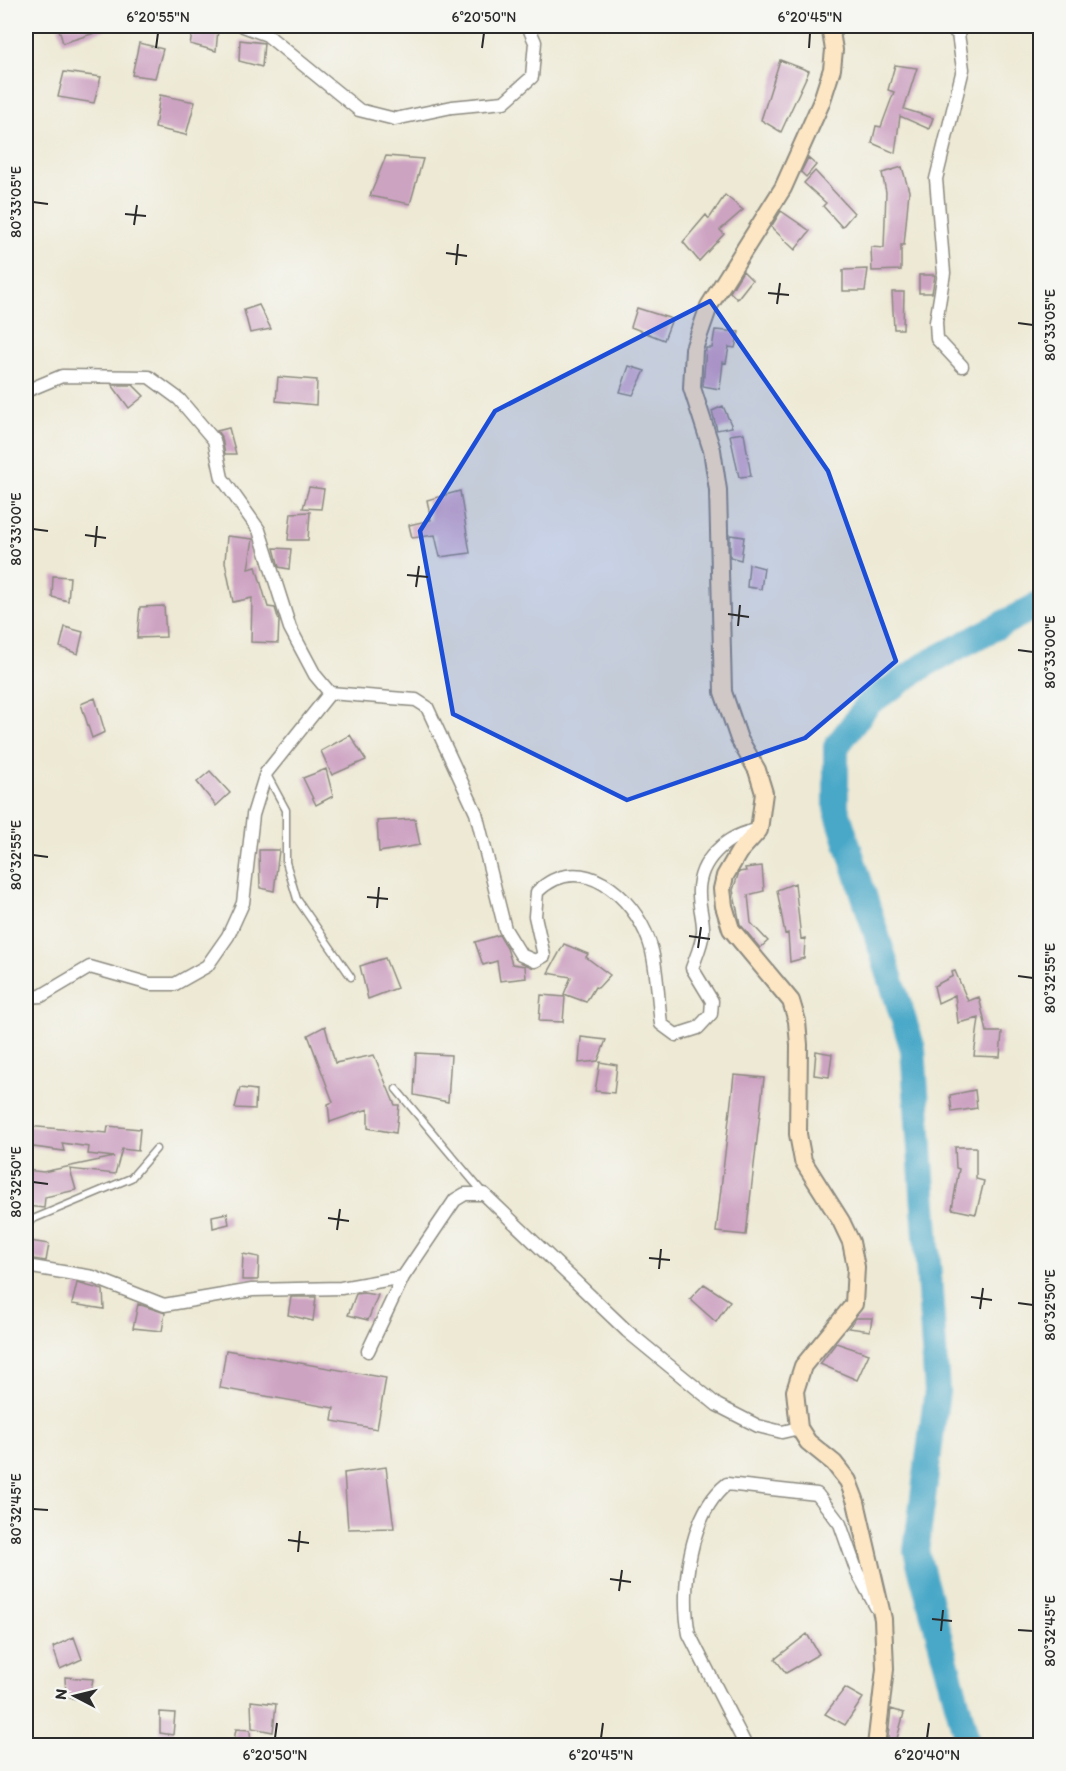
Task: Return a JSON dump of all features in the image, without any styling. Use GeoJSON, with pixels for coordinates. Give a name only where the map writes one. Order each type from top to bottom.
{"type":"FeatureCollection","features":[{"type":"Feature","properties":{"kind":"main road"},"geometry":{"type":"LineString","coordinates":[[830,26],[834,50],[832,69],[797,162],[709,306],[694,349],[692,388],[712,450],[718,490],[723,692],[739,739],[757,770],[764,793],[759,830],[739,852],[725,876],[724,906],[731,929],[791,1001],[797,1021],[799,1045],[798,1134],[803,1161],[841,1221],[851,1242],[856,1267],[854,1304],[803,1366],[795,1391],[799,1428],[808,1442],[834,1463],[848,1481],[856,1502],[883,1619],[885,1670],[876,1746]]}},
{"type":"Feature","properties":{"kind":"street"},"geometry":{"type":"LineString","coordinates":[[243,26],[267,35],[360,110],[396,119],[452,107],[504,102],[532,77],[535,42],[528,26]]}},
{"type":"Feature","properties":{"kind":"street"},"geometry":{"type":"LineString","coordinates":[[948,26],[958,34],[963,69],[936,179],[944,273],[936,322],[937,339],[962,366]]}},
{"type":"Feature","properties":{"kind":"street"},"geometry":{"type":"LineString","coordinates":[[26,391],[62,376],[149,377],[179,399],[214,440],[222,478],[259,530],[290,628],[315,675],[330,693],[416,700],[427,707],[476,813],[505,929],[521,955],[535,961],[544,956],[535,916],[537,892],[550,879],[569,874],[594,876],[628,905],[649,941],[661,1024],[675,1035],[698,1028],[711,1014],[712,1001],[692,968],[703,932],[698,893],[702,870],[718,849],[741,832],[759,830]]}},
{"type":"Feature","properties":{"kind":"street"},"geometry":{"type":"LineString","coordinates":[[26,997],[41,996],[90,967],[158,984],[175,984],[207,966],[228,936],[243,903],[253,815],[267,773],[330,693]]}},
{"type":"Feature","properties":{"kind":"street"},"geometry":{"type":"LineString","coordinates":[[368,1351],[402,1277],[455,1200],[465,1194],[484,1194],[627,1331],[717,1405],[758,1426],[782,1432],[799,1428]]}},
{"type":"Feature","properties":{"kind":"street"},"geometry":{"type":"LineString","coordinates":[[26,1266],[93,1277],[164,1305],[252,1290],[341,1288],[402,1277]]}},
{"type":"Feature","properties":{"kind":"street"},"geometry":{"type":"LineString","coordinates":[[746,1746],[689,1634],[685,1616],[691,1546],[714,1495],[727,1484],[817,1494],[840,1524],[857,1572],[883,1619]]}},
{"type":"Feature","properties":{"kind":"lane"},"geometry":{"type":"LineString","coordinates":[[267,773],[286,810],[286,862],[297,899],[351,977]]}},
{"type":"Feature","properties":{"kind":"lane"},"geometry":{"type":"LineString","coordinates":[[396,1089],[484,1194]]}},
{"type":"Feature","properties":{"kind":"lane"},"geometry":{"type":"LineString","coordinates":[[26,1222],[131,1178],[156,1149]]}},
{"type":"Feature","properties":{"kind":"highlighted area"},"geometry":{"type":"Polygon","coordinates":[[[710,301],[828,471],[896,661],[805,738],[627,800],[453,714],[420,531],[495,411],[710,301]]]}},
{"type":"Feature","properties":{"kind":"building"},"geometry":{"type":"Polygon","coordinates":[[[58,26],[111,26],[111,28],[63,43],[58,26]]]}},
{"type":"Feature","properties":{"kind":"building"},"geometry":{"type":"Polygon","coordinates":[[[194,26],[218,29],[216,51],[190,44],[194,26]]]}},
{"type":"Feature","properties":{"kind":"building"},"geometry":{"type":"Polygon","coordinates":[[[240,40],[264,43],[262,67],[239,61],[240,40]]]}},
{"type":"Feature","properties":{"kind":"building"},"geometry":{"type":"Polygon","coordinates":[[[139,43],[163,49],[155,78],[132,75],[139,43]]]}},
{"type":"Feature","properties":{"kind":"building"},"geometry":{"type":"Polygon","coordinates":[[[780,60],[809,71],[781,132],[761,120],[780,60]]]}},
{"type":"Feature","properties":{"kind":"building"},"geometry":{"type":"Polygon","coordinates":[[[895,65],[917,68],[904,109],[933,118],[929,129],[900,116],[895,153],[872,143],[876,126],[881,127],[894,92],[888,90],[895,65]]]}},
{"type":"Feature","properties":{"kind":"building"},"geometry":{"type":"Polygon","coordinates":[[[64,72],[101,77],[94,103],[58,97],[64,72]]]}},
{"type":"Feature","properties":{"kind":"building"},"geometry":{"type":"Polygon","coordinates":[[[160,95],[195,102],[186,135],[155,128],[160,95]]]}},
{"type":"Feature","properties":{"kind":"building"},"geometry":{"type":"Polygon","coordinates":[[[386,156],[423,159],[410,204],[370,196],[386,156]]]}},
{"type":"Feature","properties":{"kind":"building"},"geometry":{"type":"Polygon","coordinates":[[[808,158],[816,165],[806,177],[801,172],[808,158]]]}},
{"type":"Feature","properties":{"kind":"building"},"geometry":{"type":"Polygon","coordinates":[[[902,167],[909,191],[904,245],[901,245],[901,270],[872,271],[871,247],[884,248],[886,192],[882,173],[902,167]]]}},
{"type":"Feature","properties":{"kind":"building"},"geometry":{"type":"Polygon","coordinates":[[[815,171],[854,213],[842,227],[823,206],[826,203],[804,183],[815,171]]]}},
{"type":"Feature","properties":{"kind":"building"},"geometry":{"type":"Polygon","coordinates":[[[725,195],[743,210],[720,230],[724,234],[699,261],[683,242],[706,215],[709,219],[725,195]]]}},
{"type":"Feature","properties":{"kind":"building"},"geometry":{"type":"Polygon","coordinates":[[[781,211],[810,231],[795,250],[771,227],[781,211]]]}},
{"type":"Feature","properties":{"kind":"building"},"geometry":{"type":"Polygon","coordinates":[[[868,269],[865,291],[843,291],[843,270],[868,269]]]}},
{"type":"Feature","properties":{"kind":"building"},"geometry":{"type":"Polygon","coordinates":[[[743,271],[752,280],[737,299],[730,292],[743,271]]]}},
{"type":"Feature","properties":{"kind":"building"},"geometry":{"type":"Polygon","coordinates":[[[919,275],[935,275],[932,293],[919,293],[919,275]]]}},
{"type":"Feature","properties":{"kind":"building"},"geometry":{"type":"Polygon","coordinates":[[[892,292],[904,292],[903,329],[894,329],[892,292]]]}},
{"type":"Feature","properties":{"kind":"building"},"geometry":{"type":"Polygon","coordinates":[[[259,305],[271,329],[250,333],[244,310],[259,305]]]}},
{"type":"Feature","properties":{"kind":"building"},"geometry":{"type":"Polygon","coordinates":[[[637,308],[672,319],[664,340],[631,327],[637,308]]]}},
{"type":"Feature","properties":{"kind":"building"},"geometry":{"type":"Polygon","coordinates":[[[715,330],[739,332],[735,348],[729,347],[726,363],[723,362],[720,389],[703,386],[706,348],[712,348],[715,330]]]}},
{"type":"Feature","properties":{"kind":"building"},"geometry":{"type":"Polygon","coordinates":[[[629,366],[645,371],[633,395],[620,392],[629,366]]]}},
{"type":"Feature","properties":{"kind":"building"},"geometry":{"type":"Polygon","coordinates":[[[278,377],[317,380],[316,405],[276,401],[278,377]]]}},
{"type":"Feature","properties":{"kind":"building"},"geometry":{"type":"Polygon","coordinates":[[[112,385],[133,385],[144,396],[129,408],[112,385]]]}},
{"type":"Feature","properties":{"kind":"building"},"geometry":{"type":"Polygon","coordinates":[[[723,406],[732,427],[717,430],[712,411],[723,406]]]}},
{"type":"Feature","properties":{"kind":"building"},"geometry":{"type":"Polygon","coordinates":[[[229,428],[236,454],[225,454],[222,438],[217,431],[229,428]]]}},
{"type":"Feature","properties":{"kind":"building"},"geometry":{"type":"Polygon","coordinates":[[[744,433],[751,476],[739,477],[730,435],[744,433]]]}},
{"type":"Feature","properties":{"kind":"building"},"geometry":{"type":"Polygon","coordinates":[[[309,487],[324,489],[321,509],[303,508],[309,487]]]}},
{"type":"Feature","properties":{"kind":"building"},"geometry":{"type":"Polygon","coordinates":[[[460,491],[470,553],[440,557],[435,535],[412,538],[409,525],[431,520],[427,500],[460,491]]]}},
{"type":"Feature","properties":{"kind":"building"},"geometry":{"type":"Polygon","coordinates":[[[310,512],[308,540],[288,540],[291,513],[310,512]]]}},
{"type":"Feature","properties":{"kind":"building"},"geometry":{"type":"Polygon","coordinates":[[[730,535],[744,537],[741,560],[730,557],[730,535]]]}},
{"type":"Feature","properties":{"kind":"building"},"geometry":{"type":"Polygon","coordinates":[[[227,536],[253,539],[248,569],[256,567],[268,607],[275,608],[279,621],[278,643],[251,642],[252,598],[233,602],[225,562],[227,536]]]}},
{"type":"Feature","properties":{"kind":"building"},"geometry":{"type":"Polygon","coordinates":[[[274,548],[291,549],[289,569],[279,567],[274,548]]]}},
{"type":"Feature","properties":{"kind":"building"},"geometry":{"type":"Polygon","coordinates":[[[749,564],[764,568],[761,589],[747,587],[749,564]]]}},
{"type":"Feature","properties":{"kind":"building"},"geometry":{"type":"Polygon","coordinates":[[[53,576],[70,577],[68,601],[52,597],[53,576]]]}},
{"type":"Feature","properties":{"kind":"building"},"geometry":{"type":"Polygon","coordinates":[[[164,606],[166,637],[137,638],[140,607],[164,606]]]}},
{"type":"Feature","properties":{"kind":"building"},"geometry":{"type":"Polygon","coordinates":[[[65,627],[83,632],[78,654],[60,647],[65,627]]]}},
{"type":"Feature","properties":{"kind":"building"},"geometry":{"type":"Polygon","coordinates":[[[95,698],[105,732],[92,738],[81,704],[95,698]]]}},
{"type":"Feature","properties":{"kind":"building"},"geometry":{"type":"Polygon","coordinates":[[[350,735],[366,760],[332,775],[321,751],[350,735]]]}},
{"type":"Feature","properties":{"kind":"building"},"geometry":{"type":"Polygon","coordinates":[[[326,769],[333,796],[316,805],[303,778],[326,769]]]}},
{"type":"Feature","properties":{"kind":"building"},"geometry":{"type":"Polygon","coordinates":[[[210,771],[230,793],[216,806],[197,782],[210,771]]]}},
{"type":"Feature","properties":{"kind":"building"},"geometry":{"type":"Polygon","coordinates":[[[415,819],[420,845],[379,852],[377,821],[415,819]]]}},
{"type":"Feature","properties":{"kind":"building"},"geometry":{"type":"Polygon","coordinates":[[[259,850],[279,850],[274,891],[260,888],[259,850]]]}},
{"type":"Feature","properties":{"kind":"building"},"geometry":{"type":"Polygon","coordinates":[[[762,866],[764,891],[748,895],[751,923],[768,941],[760,948],[740,924],[733,890],[739,872],[746,871],[745,868],[762,866]]]}},
{"type":"Feature","properties":{"kind":"building"},"geometry":{"type":"Polygon","coordinates":[[[795,883],[801,939],[805,938],[804,958],[790,962],[788,933],[785,934],[777,890],[795,883]]]}},
{"type":"Feature","properties":{"kind":"building"},"geometry":{"type":"Polygon","coordinates":[[[499,935],[507,948],[512,964],[525,966],[526,978],[500,981],[497,961],[483,965],[475,942],[499,935]]]}},
{"type":"Feature","properties":{"kind":"building"},"geometry":{"type":"Polygon","coordinates":[[[564,944],[588,954],[586,957],[610,975],[598,988],[595,987],[586,1002],[564,994],[571,977],[548,973],[564,944]]]}},
{"type":"Feature","properties":{"kind":"building"},"geometry":{"type":"Polygon","coordinates":[[[385,958],[397,988],[368,999],[360,966],[385,958]]]}},
{"type":"Feature","properties":{"kind":"building"},"geometry":{"type":"Polygon","coordinates":[[[955,971],[968,1001],[979,997],[987,1032],[1002,1032],[1000,1057],[974,1056],[979,1018],[958,1023],[955,995],[938,1003],[934,986],[953,976],[952,972],[955,971]]]}},
{"type":"Feature","properties":{"kind":"building"},"geometry":{"type":"Polygon","coordinates":[[[541,995],[565,997],[563,1022],[539,1021],[541,995]]]}},
{"type":"Feature","properties":{"kind":"building"},"geometry":{"type":"Polygon","coordinates":[[[325,1026],[335,1063],[374,1055],[395,1105],[399,1105],[396,1133],[368,1128],[368,1109],[330,1122],[328,1104],[333,1102],[308,1035],[325,1026]]]}},
{"type":"Feature","properties":{"kind":"building"},"geometry":{"type":"Polygon","coordinates":[[[581,1037],[606,1040],[598,1061],[579,1063],[581,1037]]]}},
{"type":"Feature","properties":{"kind":"building"},"geometry":{"type":"Polygon","coordinates":[[[816,1051],[832,1054],[829,1077],[814,1075],[816,1051]]]}},
{"type":"Feature","properties":{"kind":"building"},"geometry":{"type":"Polygon","coordinates":[[[416,1053],[451,1055],[448,1102],[414,1095],[416,1053]]]}},
{"type":"Feature","properties":{"kind":"building"},"geometry":{"type":"Polygon","coordinates":[[[600,1062],[617,1065],[614,1093],[595,1091],[600,1062]]]}},
{"type":"Feature","properties":{"kind":"building"},"geometry":{"type":"Polygon","coordinates":[[[734,1075],[764,1078],[746,1235],[716,1232],[734,1075]]]}},
{"type":"Feature","properties":{"kind":"building"},"geometry":{"type":"Polygon","coordinates":[[[240,1088],[256,1090],[255,1109],[235,1108],[240,1088]]]}},
{"type":"Feature","properties":{"kind":"building"},"geometry":{"type":"Polygon","coordinates":[[[975,1090],[977,1108],[952,1112],[950,1095],[975,1090]]]}},
{"type":"Feature","properties":{"kind":"building"},"geometry":{"type":"Polygon","coordinates":[[[26,1126],[107,1133],[108,1126],[140,1129],[138,1151],[122,1149],[115,1174],[70,1169],[76,1190],[45,1197],[44,1208],[26,1206],[26,1170],[43,1172],[114,1157],[88,1154],[89,1147],[62,1143],[64,1151],[26,1146],[26,1126]]]}},
{"type":"Feature","properties":{"kind":"building"},"geometry":{"type":"Polygon","coordinates":[[[955,1147],[976,1147],[976,1179],[984,1181],[976,1214],[952,1209],[959,1169],[956,1168],[955,1147]]]}},
{"type":"Feature","properties":{"kind":"building"},"geometry":{"type":"Polygon","coordinates":[[[227,1213],[229,1224],[213,1228],[212,1216],[227,1213]]]}},
{"type":"Feature","properties":{"kind":"building"},"geometry":{"type":"Polygon","coordinates":[[[30,1241],[49,1244],[46,1261],[27,1258],[30,1241]]]}},
{"type":"Feature","properties":{"kind":"building"},"geometry":{"type":"Polygon","coordinates":[[[243,1254],[259,1257],[258,1280],[242,1280],[243,1254]]]}},
{"type":"Feature","properties":{"kind":"building"},"geometry":{"type":"Polygon","coordinates":[[[77,1283],[103,1290],[104,1309],[72,1304],[77,1283]]]}},
{"type":"Feature","properties":{"kind":"building"},"geometry":{"type":"Polygon","coordinates":[[[704,1284],[730,1301],[716,1322],[690,1299],[704,1284]]]}},
{"type":"Feature","properties":{"kind":"building"},"geometry":{"type":"Polygon","coordinates":[[[356,1294],[378,1295],[368,1320],[348,1315],[356,1294]]]}},
{"type":"Feature","properties":{"kind":"building"},"geometry":{"type":"Polygon","coordinates":[[[291,1297],[316,1297],[313,1321],[288,1315],[291,1297]]]}},
{"type":"Feature","properties":{"kind":"building"},"geometry":{"type":"Polygon","coordinates":[[[138,1304],[165,1313],[162,1331],[133,1328],[138,1304]]]}},
{"type":"Feature","properties":{"kind":"building"},"geometry":{"type":"Polygon","coordinates":[[[856,1318],[872,1318],[870,1331],[849,1328],[856,1318]]]}},
{"type":"Feature","properties":{"kind":"building"},"geometry":{"type":"Polygon","coordinates":[[[836,1343],[869,1354],[857,1380],[820,1364],[836,1343]]]}},
{"type":"Feature","properties":{"kind":"building"},"geometry":{"type":"Polygon","coordinates":[[[226,1350],[386,1378],[377,1429],[332,1421],[334,1408],[220,1388],[226,1350]]]}},
{"type":"Feature","properties":{"kind":"building"},"geometry":{"type":"Polygon","coordinates":[[[386,1467],[394,1528],[348,1529],[344,1473],[386,1467]]]}},
{"type":"Feature","properties":{"kind":"building"},"geometry":{"type":"Polygon","coordinates":[[[807,1634],[819,1654],[786,1673],[775,1659],[807,1634]]]}},
{"type":"Feature","properties":{"kind":"building"},"geometry":{"type":"Polygon","coordinates":[[[74,1637],[82,1659],[60,1669],[53,1647],[74,1637]]]}},
{"type":"Feature","properties":{"kind":"building"},"geometry":{"type":"Polygon","coordinates":[[[65,1677],[93,1679],[89,1701],[66,1697],[65,1677]]]}},
{"type":"Feature","properties":{"kind":"building"},"geometry":{"type":"Polygon","coordinates":[[[845,1688],[863,1698],[845,1725],[825,1714],[845,1688]]]}},
{"type":"Feature","properties":{"kind":"building"},"geometry":{"type":"Polygon","coordinates":[[[251,1701],[276,1704],[273,1732],[252,1728],[251,1701]]]}},
{"type":"Feature","properties":{"kind":"building"},"geometry":{"type":"Polygon","coordinates":[[[891,1709],[904,1713],[895,1746],[887,1746],[891,1709]]]}},
{"type":"Feature","properties":{"kind":"building"},"geometry":{"type":"Polygon","coordinates":[[[160,1712],[175,1713],[173,1735],[160,1733],[160,1712]]]}},
{"type":"Feature","properties":{"kind":"building"},"geometry":{"type":"Polygon","coordinates":[[[236,1729],[250,1730],[251,1746],[233,1746],[236,1729]]]}},
{"type":"Feature","properties":{"kind":"waterway"},"geometry":{"type":"LineString","coordinates":[[965,1746],[966,1736],[916,1551],[937,1391],[913,1049],[836,808],[836,747],[869,703],[928,663],[1040,604]]}}]}
